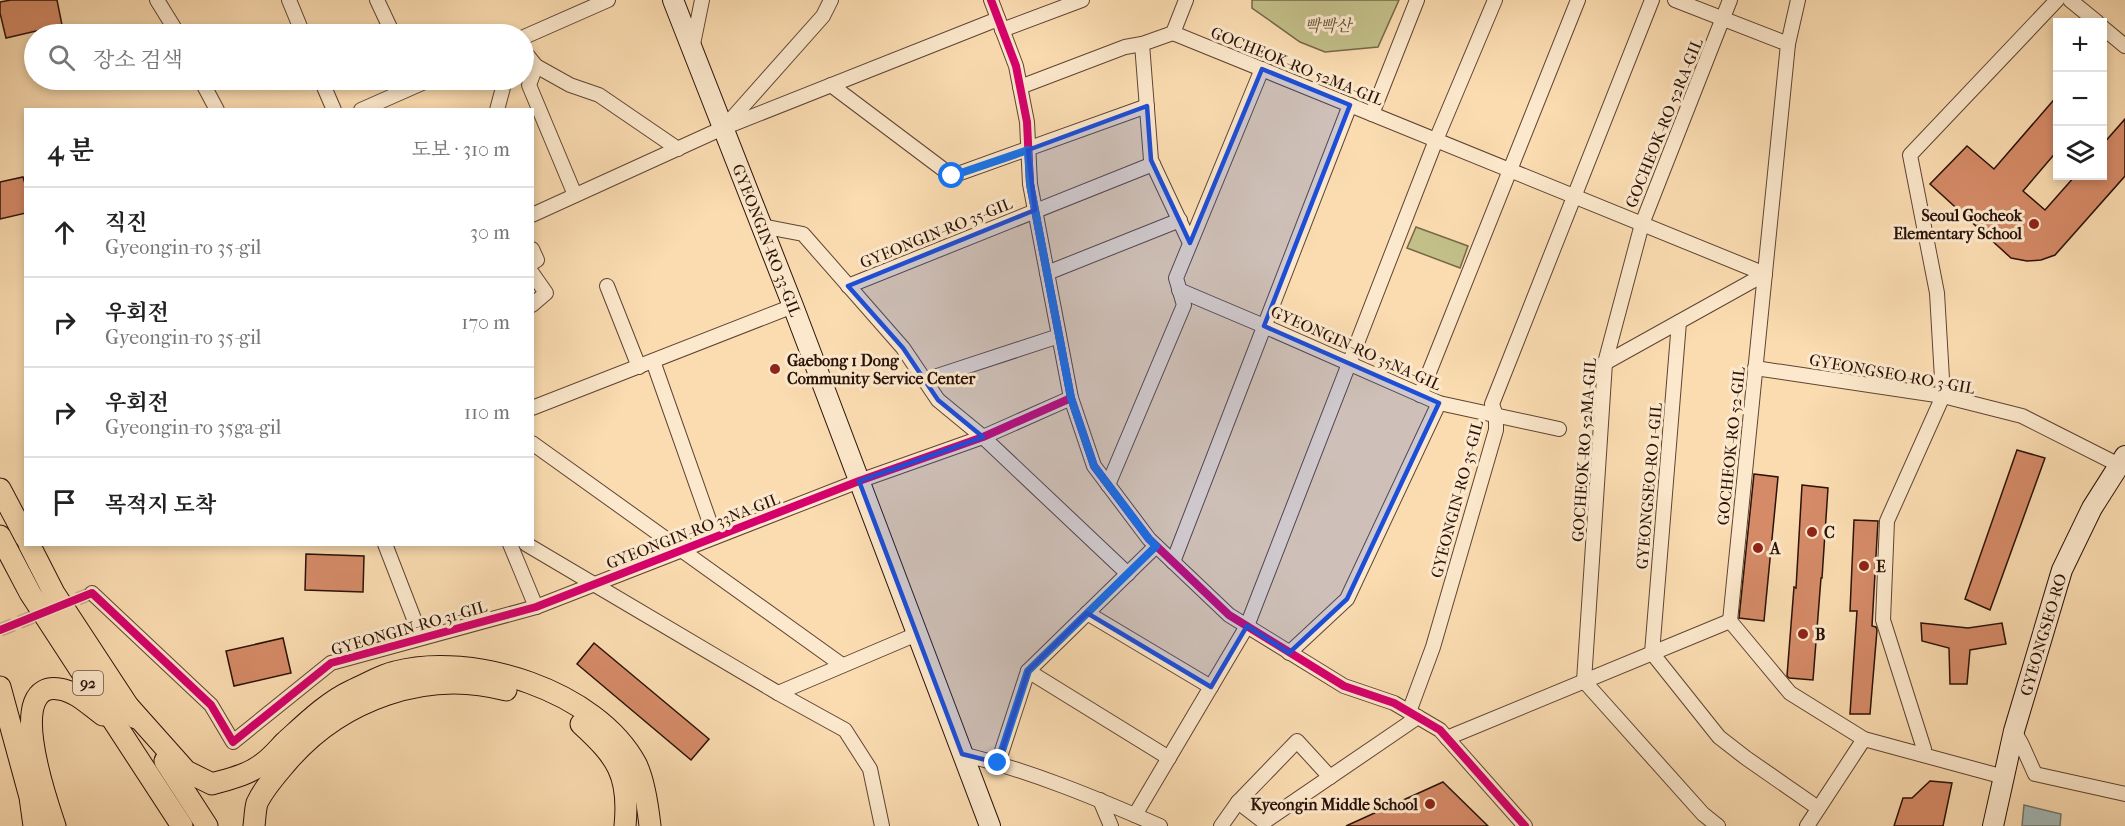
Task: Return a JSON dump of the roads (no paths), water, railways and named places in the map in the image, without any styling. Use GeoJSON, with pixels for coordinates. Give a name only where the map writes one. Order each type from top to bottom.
{"type":"FeatureCollection","features":[{"type":"Feature","properties":{"kind":"main road"},"geometry":{"type":"LineString","coordinates":[[0,489],[24,534]]}},
{"type":"Feature","properties":{"kind":"main road","name":"92"},"geometry":{"type":"LineString","coordinates":[[0,536],[30,593],[182,826]]}},
{"type":"Feature","properties":{"kind":"main road","name":"92"},"geometry":{"type":"LineString","coordinates":[[30,546],[54,592],[207,826]]}},
{"type":"Feature","properties":{"kind":"main road"},"geometry":{"type":"LineString","coordinates":[[129,707],[186,771],[212,784],[236,778],[262,765],[317,713],[351,691],[395,672],[433,666],[469,668],[507,675],[552,693],[588,712],[613,733],[636,765],[648,807],[650,826]]}},
{"type":"Feature","properties":{"kind":"main road"},"geometry":{"type":"LineString","coordinates":[[254,826],[257,804],[272,780],[298,750],[330,723],[371,701],[399,690],[434,683],[466,683],[504,689],[545,703],[579,722],[601,742],[617,762],[624,783],[627,807],[625,826]]}},
{"type":"Feature","properties":{"kind":"main road"},"geometry":{"type":"LineString","coordinates":[[0,687],[30,797],[34,826]]}},
{"type":"Feature","properties":{"kind":"main road"},"geometry":{"type":"LineString","coordinates":[[55,826],[44,792],[32,737],[30,716],[33,704],[43,691],[58,688],[74,694],[111,720]]}},
{"type":"Feature","properties":{"kind":"street"},"geometry":{"type":"LineString","coordinates":[[157,0],[172,24]]}},
{"type":"Feature","properties":{"kind":"street"},"geometry":{"type":"LineString","coordinates":[[289,0],[299,24]]}},
{"type":"Feature","properties":{"kind":"street"},"geometry":{"type":"LineString","coordinates":[[377,0],[388,24]]}},
{"type":"Feature","properties":{"kind":"street"},"geometry":{"type":"LineString","coordinates":[[534,33],[608,0]]}},
{"type":"Feature","properties":{"kind":"street","name":"GYEONGIN-RO 33-GIL"},"geometry":{"type":"LineString","coordinates":[[673,0],[793,306],[990,826]]}},
{"type":"Feature","properties":{"kind":"street"},"geometry":{"type":"LineString","coordinates":[[692,48],[702,0]]}},
{"type":"Feature","properties":{"kind":"street"},"geometry":{"type":"LineString","coordinates":[[723,128],[823,16],[831,0]]}},
{"type":"Feature","properties":{"kind":"street","name":"GYEONGIN-RO 35-GIL"},"geometry":{"type":"LineString","coordinates":[[991,0],[1016,66],[1027,122],[1030,184],[1071,398],[1094,466],[1149,539],[1229,615],[1344,686],[1394,703],[1440,730],[1525,826]]}},
{"type":"Feature","properties":{"kind":"street"},"geometry":{"type":"LineString","coordinates":[[534,214],[723,128],[831,85],[1000,24],[1082,0]]}},
{"type":"Feature","properties":{"kind":"street"},"geometry":{"type":"LineString","coordinates":[[1020,87],[1125,47],[1142,44],[1173,33],[1186,0]]}},
{"type":"Feature","properties":{"kind":"street"},"geometry":{"type":"LineString","coordinates":[[1372,114],[1417,0]]}},
{"type":"Feature","properties":{"kind":"street"},"geometry":{"type":"LineString","coordinates":[[1135,815],[1247,626],[1436,140],[1495,0]]}},
{"type":"Feature","properties":{"kind":"street"},"geometry":{"type":"LineString","coordinates":[[1420,395],[1508,170],[1578,0]]}},
{"type":"Feature","properties":{"kind":"street"},"geometry":{"type":"LineString","coordinates":[[1575,197],[1652,0]]}},
{"type":"Feature","properties":{"kind":"street"},"geometry":{"type":"LineString","coordinates":[[1675,0],[1788,44]]}},
{"type":"Feature","properties":{"kind":"street","name":"GOCHEOK-RO 52RA-GIL"},"geometry":{"type":"LineString","coordinates":[[1642,224],[1730,0]]}},
{"type":"Feature","properties":{"kind":"street","name":"GOCHEOK-RO 52-GIL"},"geometry":{"type":"LineString","coordinates":[[1730,621],[1788,44],[1798,0]]}},
{"type":"Feature","properties":{"kind":"street"},"geometry":{"type":"LineString","coordinates":[[1924,755],[1911,704],[1883,620],[1887,521],[1943,396],[1937,293],[1910,155],[2057,0]]}},
{"type":"Feature","properties":{"kind":"street"},"geometry":{"type":"LineString","coordinates":[[2070,0],[2092,18]]}},
{"type":"Feature","properties":{"kind":"street"},"geometry":{"type":"LineString","coordinates":[[2107,30],[2125,46]]}},
{"type":"Feature","properties":{"kind":"street","name":"GOCHEOK-RO 52MA-GIL"},"geometry":{"type":"LineString","coordinates":[[1173,33],[1765,274]]}},
{"type":"Feature","properties":{"kind":"street"},"geometry":{"type":"LineString","coordinates":[[1142,44],[1151,160],[1190,243]]}},
{"type":"Feature","properties":{"kind":"street"},"geometry":{"type":"LineString","coordinates":[[534,64],[570,85],[599,95],[678,148]]}},
{"type":"Feature","properties":{"kind":"street"},"geometry":{"type":"LineString","coordinates":[[534,71],[536,66]]}},
{"type":"Feature","properties":{"kind":"street"},"geometry":{"type":"LineString","coordinates":[[1108,486],[1184,305],[1176,278],[1262,69]]}},
{"type":"Feature","properties":{"kind":"street"},"geometry":{"type":"LineString","coordinates":[[831,85],[952,176],[1147,106]]}},
{"type":"Feature","properties":{"kind":"street"},"geometry":{"type":"LineString","coordinates":[[206,90],[216,108]]}},
{"type":"Feature","properties":{"kind":"street"},"geometry":{"type":"LineString","coordinates":[[325,90],[333,108]]}},
{"type":"Feature","properties":{"kind":"street"},"geometry":{"type":"LineString","coordinates":[[365,108],[401,90]]}},
{"type":"Feature","properties":{"kind":"street"},"geometry":{"type":"LineString","coordinates":[[498,108],[502,90]]}},
{"type":"Feature","properties":{"kind":"street"},"geometry":{"type":"LineString","coordinates":[[531,90],[576,195]]}},
{"type":"Feature","properties":{"kind":"street"},"geometry":{"type":"LineString","coordinates":[[1173,562],[1350,105]]}},
{"type":"Feature","properties":{"kind":"street","name":"GYEONGIN-RO 35-GIL"},"geometry":{"type":"LineString","coordinates":[[849,286],[1153,164]]}},
{"type":"Feature","properties":{"kind":"street","name":"GYEONGIN-RO 35-GIL"},"geometry":{"type":"LineString","coordinates":[[1413,715],[1496,430],[1496,416],[1492,404],[1575,197]]}},
{"type":"Feature","properties":{"kind":"street"},"geometry":{"type":"LineString","coordinates":[[1047,273],[1180,220]]}},
{"type":"Feature","properties":{"kind":"street","name":"GOCHEOK-RO 52MA-GIL"},"geometry":{"type":"LineString","coordinates":[[1584,681],[1605,363],[1642,224]]}},
{"type":"Feature","properties":{"kind":"street"},"geometry":{"type":"LineString","coordinates":[[762,226],[803,234],[903,348],[939,400],[983,437],[1128,574]]}},
{"type":"Feature","properties":{"kind":"street"},"geometry":{"type":"LineString","coordinates":[[1605,363],[1765,274]]}},
{"type":"Feature","properties":{"kind":"street"},"geometry":{"type":"LineString","coordinates":[[534,276],[546,293],[534,303]]}},
{"type":"Feature","properties":{"kind":"street"},"geometry":{"type":"LineString","coordinates":[[607,286],[639,367]]}},
{"type":"Feature","properties":{"kind":"street","name":"GYEONGIN-RO 35NA-GIL"},"geometry":{"type":"LineString","coordinates":[[1179,290],[1439,403],[1559,429]]}},
{"type":"Feature","properties":{"kind":"street"},"geometry":{"type":"LineString","coordinates":[[534,407],[793,306]]}},
{"type":"Feature","properties":{"kind":"street","name":"GYEONGSEO-RO 1-GIL"},"geometry":{"type":"LineString","coordinates":[[1652,653],[1679,322]]}},
{"type":"Feature","properties":{"kind":"street"},"geometry":{"type":"LineString","coordinates":[[925,380],[1059,336]]}},
{"type":"Feature","properties":{"kind":"street","name":"GYEONGIN-RO 33NA-GIL"},"geometry":{"type":"LineString","coordinates":[[653,361],[715,537]]}},
{"type":"Feature","properties":{"kind":"street","name":"GYEONGSEO-RO 3-GIL"},"geometry":{"type":"LineString","coordinates":[[1755,369],[1943,396],[2022,416],[2123,463]]}},
{"type":"Feature","properties":{"kind":"street"},"geometry":{"type":"LineString","coordinates":[[859,481],[983,437],[1071,398]]}},
{"type":"Feature","properties":{"kind":"street"},"geometry":{"type":"LineString","coordinates":[[1289,652],[1347,599],[1439,403]]}},
{"type":"Feature","properties":{"kind":"street","name":"GYEONGIN-RO 33NA-GIL"},"geometry":{"type":"LineString","coordinates":[[534,444],[842,665]]}},
{"type":"Feature","properties":{"kind":"street","name":"GYEONGSEO-RO"},"geometry":{"type":"LineString","coordinates":[[1993,826],[2014,731],[2062,570],[2092,508],[2123,463]]}},
{"type":"Feature","properties":{"kind":"street","name":"GYEONGIN-RO 33NA-GIL"},"geometry":{"type":"LineString","coordinates":[[536,607],[859,481]]}},
{"type":"Feature","properties":{"kind":"street"},"geometry":{"type":"LineString","coordinates":[[386,546],[421,637]]}},
{"type":"Feature","properties":{"kind":"street"},"geometry":{"type":"LineString","coordinates":[[511,546],[536,607]]}},
{"type":"Feature","properties":{"kind":"street"},"geometry":{"type":"LineString","coordinates":[[529,546],[778,693],[845,729],[870,769],[882,826]]}},
{"type":"Feature","properties":{"kind":"street"},"geometry":{"type":"LineString","coordinates":[[998,763],[1028,671],[1156,546]]}},
{"type":"Feature","properties":{"kind":"street","name":"GYEONGIN-RO 31-GIL"},"geometry":{"type":"LineString","coordinates":[[92,592],[211,705],[232,742],[331,663],[536,607]]}},
{"type":"Feature","properties":{"kind":"street"},"geometry":{"type":"LineString","coordinates":[[1088,613],[1211,687]]}},
{"type":"Feature","properties":{"kind":"street"},"geometry":{"type":"LineString","coordinates":[[1447,738],[1730,621],[1790,693],[1864,739],[2004,777]]}},
{"type":"Feature","properties":{"kind":"street"},"geometry":{"type":"LineString","coordinates":[[778,693],[917,634]]}},
{"type":"Feature","properties":{"kind":"street"},"geometry":{"type":"LineString","coordinates":[[1652,653],[1719,737],[1818,808]]}},
{"type":"Feature","properties":{"kind":"street"},"geometry":{"type":"LineString","coordinates":[[1028,671],[1169,758]]}},
{"type":"Feature","properties":{"kind":"street"},"geometry":{"type":"LineString","coordinates":[[1584,681],[1703,814],[1718,826]]}},
{"type":"Feature","properties":{"kind":"street"},"geometry":{"type":"LineString","coordinates":[[1238,802],[1264,822],[1330,777],[1413,715]]}},
{"type":"Feature","properties":{"kind":"street"},"geometry":{"type":"LineString","coordinates":[[2014,731],[2035,774],[2125,794]]}},
{"type":"Feature","properties":{"kind":"street"},"geometry":{"type":"LineString","coordinates":[[1807,826],[1864,739]]}},
{"type":"Feature","properties":{"kind":"street"},"geometry":{"type":"LineString","coordinates":[[1221,826],[1238,802],[1297,741],[1330,777]]}},
{"type":"Feature","properties":{"kind":"street"},"geometry":{"type":"LineString","coordinates":[[962,754],[998,763],[1100,800],[1161,826]]}},
{"type":"Feature","properties":{"kind":"street"},"geometry":{"type":"LineString","coordinates":[[1100,800],[1111,826]]}},
{"type":"Feature","properties":{"kind":"water"},"geometry":{"type":"Polygon","coordinates":[[[2024,805],[2061,814],[2060,826],[2022,826],[2024,805]]]}},
{"type":"Feature","properties":{"kind":"tunnel"},"geometry":{"type":"LineString","coordinates":[[0,630],[92,593]]}},
{"type":"Feature","properties":{"kind":"place","name":"Seoul Gocheok Elementary School"},"geometry":{"type":"Point","coordinates":[2034,224]}},
{"type":"Feature","properties":{"kind":"place","name":"Gaebong 1 Dong Community Service Center"},"geometry":{"type":"Point","coordinates":[775,369]}},
{"type":"Feature","properties":{"kind":"place","name":"C"},"geometry":{"type":"Point","coordinates":[1812,532]}},
{"type":"Feature","properties":{"kind":"place","name":"A"},"geometry":{"type":"Point","coordinates":[1758,548]}},
{"type":"Feature","properties":{"kind":"place","name":"E"},"geometry":{"type":"Point","coordinates":[1864,566]}},
{"type":"Feature","properties":{"kind":"place","name":"B"},"geometry":{"type":"Point","coordinates":[1803,634]}},
{"type":"Feature","properties":{"kind":"place","name":"Kyeongin Middle School"},"geometry":{"type":"Point","coordinates":[1430,804]}},
{"type":"Feature","properties":{"kind":"park label","name":"빡빡산"},"geometry":{"type":"Point","coordinates":[1328,25]}}]}
